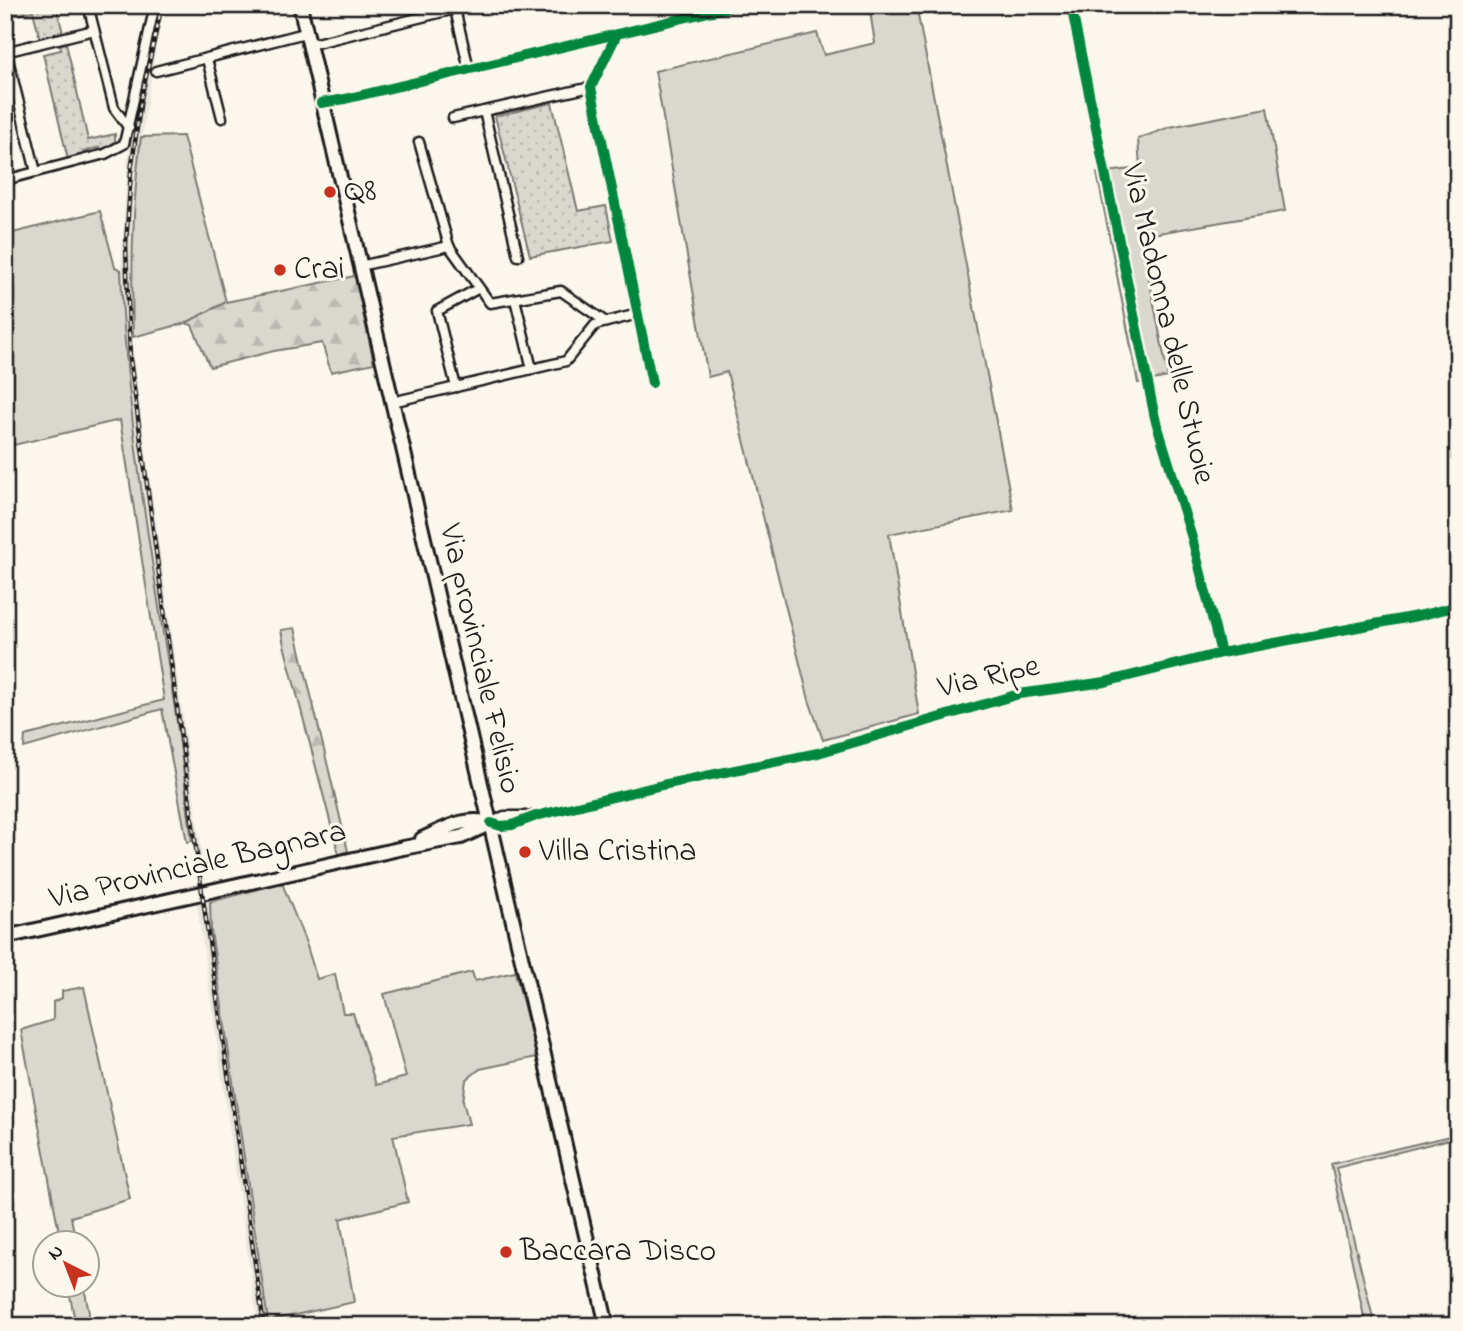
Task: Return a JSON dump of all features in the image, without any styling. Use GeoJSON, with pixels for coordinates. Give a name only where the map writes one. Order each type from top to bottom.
{"type":"FeatureCollection","features":[{"type":"Feature","properties":{"kind":"main road","name":"Via provinciale Felisio"},"geometry":{"type":"LineString","coordinates":[[300,5],[607,1326]]}},
{"type":"Feature","properties":{"kind":"main road"},"geometry":{"type":"LineString","coordinates":[[465,820],[478,805],[480,797],[478,767]]}},
{"type":"Feature","properties":{"kind":"main road"},"geometry":{"type":"LineString","coordinates":[[465,820],[475,819],[491,823]]}},
{"type":"Feature","properties":{"kind":"main road","name":"Via Provinciale Bagnara"},"geometry":{"type":"LineString","coordinates":[[402,848],[465,820]]}},
{"type":"Feature","properties":{"kind":"main road","name":"Via Provinciale Bagnara"},"geometry":{"type":"LineString","coordinates":[[5,937],[461,837],[491,823]]}},
{"type":"Feature","properties":{"kind":"main road","name":"Via Provinciale Bagnara"},"geometry":{"type":"LineString","coordinates":[[461,837],[485,839],[495,844]]}},
{"type":"Feature","properties":{"kind":"street"},"geometry":{"type":"LineString","coordinates":[[88,5],[114,108],[129,128]]}},
{"type":"Feature","properties":{"kind":"street"},"geometry":{"type":"LineString","coordinates":[[5,180],[116,150],[124,144],[155,5]]}},
{"type":"Feature","properties":{"kind":"street"},"geometry":{"type":"LineString","coordinates":[[321,103],[738,5]]}},
{"type":"Feature","properties":{"kind":"street","name":"Via Madonna delle Stuoie"},"geometry":{"type":"LineString","coordinates":[[1071,5],[1155,418],[1192,537],[1221,653]]}},
{"type":"Feature","properties":{"kind":"street"},"geometry":{"type":"LineString","coordinates":[[156,71],[454,7],[469,69]]}},
{"type":"Feature","properties":{"kind":"street"},"geometry":{"type":"LineString","coordinates":[[36,172],[6,52],[94,30]]}},
{"type":"Feature","properties":{"kind":"street"},"geometry":{"type":"LineString","coordinates":[[617,34],[591,87],[652,383]]}},
{"type":"Feature","properties":{"kind":"street"},"geometry":{"type":"LineString","coordinates":[[207,59],[222,118]]}},
{"type":"Feature","properties":{"kind":"street"},"geometry":{"type":"LineString","coordinates":[[453,118],[591,87]]}},
{"type":"Feature","properties":{"kind":"street"},"geometry":{"type":"LineString","coordinates":[[484,111],[518,256]]}},
{"type":"Feature","properties":{"kind":"street"},"geometry":{"type":"LineString","coordinates":[[419,142],[449,246],[490,303],[561,291],[606,322]]}},
{"type":"Feature","properties":{"kind":"street"},"geometry":{"type":"LineString","coordinates":[[360,266],[449,246]]}},
{"type":"Feature","properties":{"kind":"street"},"geometry":{"type":"LineString","coordinates":[[456,387],[437,311],[479,288]]}},
{"type":"Feature","properties":{"kind":"street"},"geometry":{"type":"LineString","coordinates":[[515,299],[532,369]]}},
{"type":"Feature","properties":{"kind":"street"},"geometry":{"type":"LineString","coordinates":[[392,402],[566,361],[595,325],[638,314]]}},
{"type":"Feature","properties":{"kind":"street","name":"Via Ripe"},"geometry":{"type":"LineString","coordinates":[[491,823],[513,824],[536,816],[739,767],[818,753],[1019,694],[1105,682],[1221,653],[1458,606]]}},
{"type":"Feature","properties":{"kind":"shaded area"},"geometry":{"type":"Polygon","coordinates":[[[156,5],[165,5],[133,194],[131,274],[134,365],[201,847],[204,886],[199,887],[132,427],[123,336],[121,270],[127,165],[136,103],[156,5]]]}},
{"type":"Feature","properties":{"kind":"shaded area"},"geometry":{"type":"Polygon","coordinates":[[[207,895],[269,1326],[258,1326],[196,899],[207,895]]]}},
{"type":"Feature","properties":{"kind":"green space"},"geometry":{"type":"Polygon","coordinates":[[[5,5],[56,5],[63,33],[40,39],[33,11],[5,18],[5,5]]]}},
{"type":"Feature","properties":{"kind":"green space"},"geometry":{"type":"Polygon","coordinates":[[[869,5],[916,5],[1013,510],[889,534],[919,714],[823,740],[809,700],[727,372],[708,377],[655,71],[817,33],[824,55],[875,43],[869,5]]]}},
{"type":"Feature","properties":{"kind":"green space"},"geometry":{"type":"Polygon","coordinates":[[[66,43],[88,140],[115,134],[115,141],[108,149],[102,150],[100,147],[68,160],[43,54],[61,50],[60,45],[66,43]]]}},
{"type":"Feature","properties":{"kind":"green space"},"geometry":{"type":"Polygon","coordinates":[[[552,103],[578,211],[606,206],[613,241],[530,256],[495,116],[552,103]]]}},
{"type":"Feature","properties":{"kind":"green space"},"geometry":{"type":"Polygon","coordinates":[[[1267,108],[1285,211],[1141,236],[1168,377],[1138,383],[1097,173],[1140,168],[1138,139],[1170,127],[1267,108]]]}},
{"type":"Feature","properties":{"kind":"green space"},"geometry":{"type":"Polygon","coordinates":[[[183,136],[226,302],[186,323],[133,337],[133,237],[141,137],[183,136]]]}},
{"type":"Feature","properties":{"kind":"green space"},"geometry":{"type":"Polygon","coordinates":[[[100,211],[115,267],[121,270],[135,445],[181,749],[192,841],[187,842],[162,709],[24,748],[25,736],[164,700],[120,420],[5,447],[5,318],[13,315],[5,235],[100,211]]]}},
{"type":"Feature","properties":{"kind":"green space"},"geometry":{"type":"Polygon","coordinates":[[[355,276],[374,363],[331,372],[322,343],[274,351],[210,367],[192,325],[186,323],[226,302],[355,276]]]}},
{"type":"Feature","properties":{"kind":"green space"},"geometry":{"type":"Polygon","coordinates":[[[295,628],[348,851],[339,855],[281,630],[295,628]]]}},
{"type":"Feature","properties":{"kind":"green space"},"geometry":{"type":"Polygon","coordinates":[[[282,883],[317,979],[335,974],[343,1013],[353,1013],[376,1085],[406,1077],[384,994],[472,972],[475,981],[515,972],[537,1057],[480,1069],[466,1080],[463,1101],[469,1124],[393,1136],[408,1202],[340,1219],[354,1302],[268,1321],[211,931],[210,902],[282,883]]]}},
{"type":"Feature","properties":{"kind":"green space"},"geometry":{"type":"Polygon","coordinates":[[[84,987],[130,1199],[71,1217],[74,1230],[59,1230],[21,1030],[53,1020],[53,1002],[62,998],[62,991],[84,987]]]}},
{"type":"Feature","properties":{"kind":"green space"},"geometry":{"type":"Polygon","coordinates":[[[1458,1134],[1458,1137],[1336,1168],[1375,1326],[1366,1326],[1331,1164],[1458,1134]]]}},
{"type":"Feature","properties":{"kind":"green space"},"geometry":{"type":"Polygon","coordinates":[[[71,1300],[87,1300],[89,1326],[76,1326],[71,1300]]]}},
{"type":"Feature","properties":{"kind":"railway"},"geometry":{"type":"LineString","coordinates":[[162,5],[141,99],[131,171],[126,244],[130,359],[264,1326]]}},
{"type":"Feature","properties":{"kind":"cycle path"},"geometry":{"type":"LineString","coordinates":[[321,103],[738,5]]}},
{"type":"Feature","properties":{"kind":"cycle path"},"geometry":{"type":"LineString","coordinates":[[1071,5],[1155,418],[1192,538],[1221,653]]}},
{"type":"Feature","properties":{"kind":"cycle path"},"geometry":{"type":"LineString","coordinates":[[617,34],[591,87],[652,383]]}},
{"type":"Feature","properties":{"kind":"cycle path"},"geometry":{"type":"LineString","coordinates":[[491,823],[512,825],[536,816],[662,785],[818,753],[1019,694],[1105,682],[1221,653],[1458,606]]}},
{"type":"Feature","properties":{"kind":"place","name":"Q8"},"geometry":{"type":"Point","coordinates":[330,192]}},
{"type":"Feature","properties":{"kind":"place","name":"Crai"},"geometry":{"type":"Point","coordinates":[280,270]}},
{"type":"Feature","properties":{"kind":"place","name":"Villa Cristina"},"geometry":{"type":"Point","coordinates":[525,852]}},
{"type":"Feature","properties":{"kind":"place","name":"Baccara Disco"},"geometry":{"type":"Point","coordinates":[506,1252]}}]}
